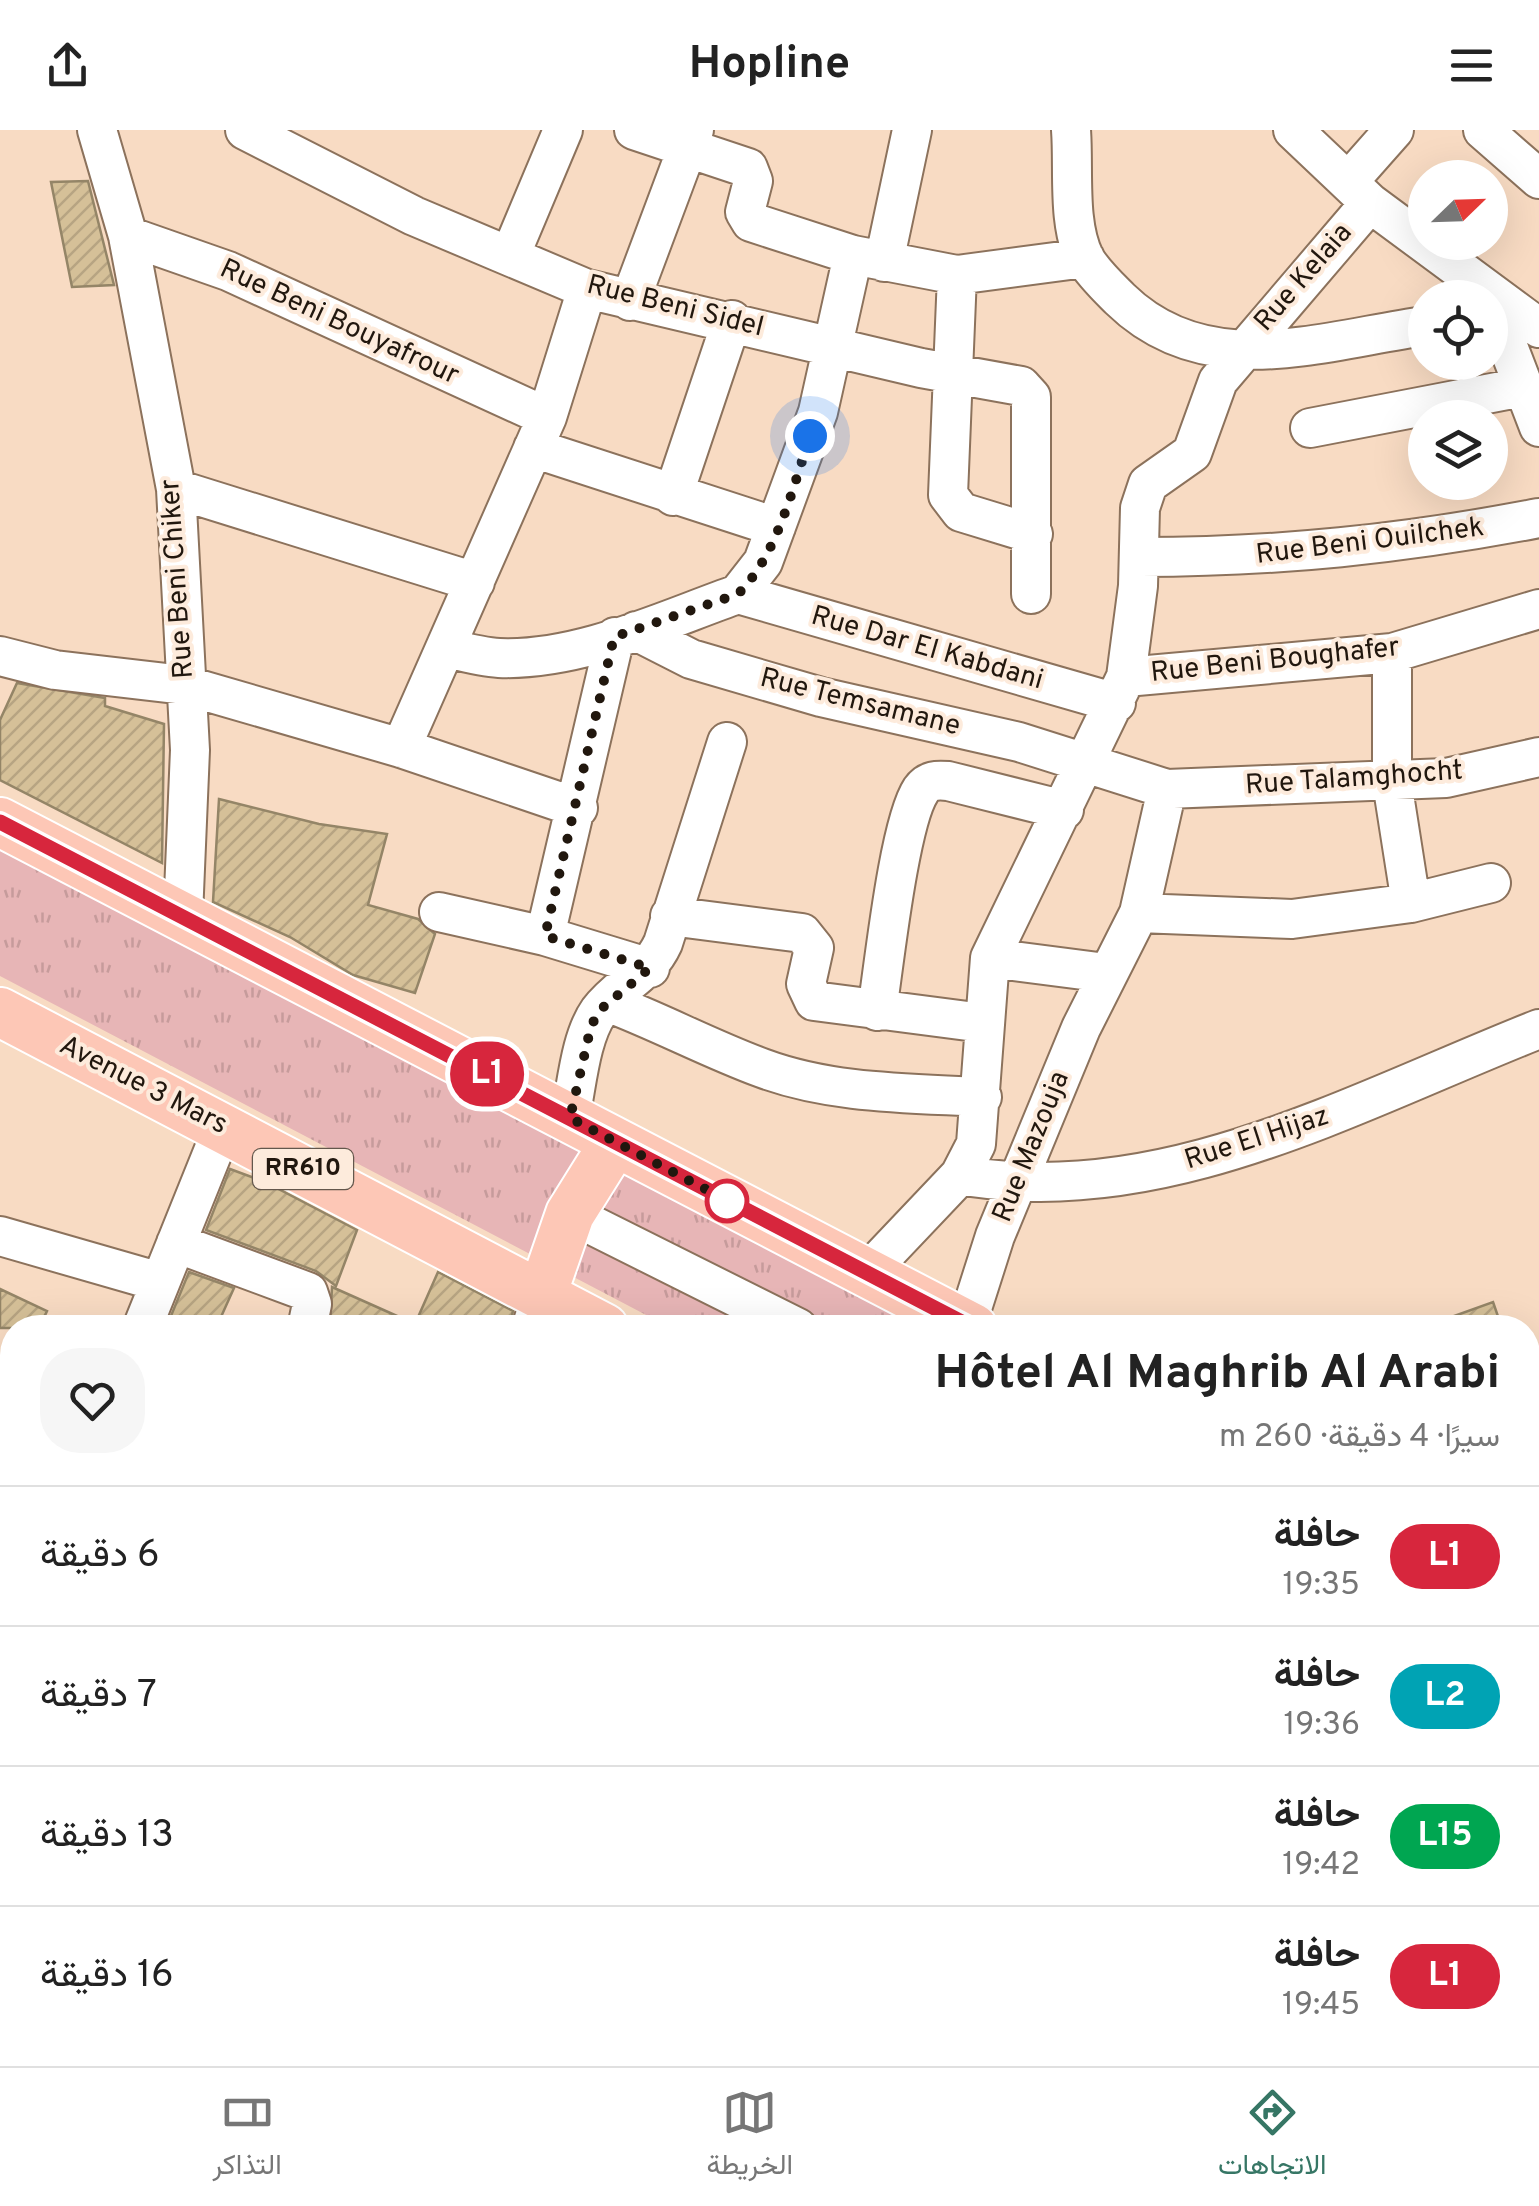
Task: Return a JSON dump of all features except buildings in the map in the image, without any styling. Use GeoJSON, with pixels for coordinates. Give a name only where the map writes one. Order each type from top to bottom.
{"type":"FeatureCollection","features":[{"type":"Feature","properties":{"kind":"main road"},"geometry":{"type":"LineString","coordinates":[[0,822],[949,1315]]}},
{"type":"Feature","properties":{"kind":"main road","name":"Avenue 3 Mars"},"geometry":{"type":"LineString","coordinates":[[0,1012],[223,1127],[537,1311]]}},
{"type":"Feature","properties":{"kind":"main road"},"geometry":{"type":"LineString","coordinates":[[537,1311],[570,1214],[616,1142]]}},
{"type":"Feature","properties":{"kind":"street","name":"Rue Beni Chiker"},"geometry":{"type":"LineString","coordinates":[[98,130],[128,236],[176,489],[190,750],[183,916]]}},
{"type":"Feature","properties":{"kind":"street","name":"Rue Beni Sidel"},"geometry":{"type":"LineString","coordinates":[[245,130],[326,175],[588,289],[732,320],[834,348],[1012,384],[1031,397],[1033,534]]}},
{"type":"Feature","properties":{"kind":"street"},"geometry":{"type":"LineString","coordinates":[[510,256],[562,130]]}},
{"type":"Feature","properties":{"kind":"street"},"geometry":{"type":"LineString","coordinates":[[634,130],[690,139],[748,168],[753,181],[745,212],[750,222],[868,258],[957,275],[1084,258]]}},
{"type":"Feature","properties":{"kind":"street"},"geometry":{"type":"LineString","coordinates":[[446,648],[518,658],[626,634],[738,594],[756,574],[818,412],[834,348],[912,130]]}},
{"type":"Feature","properties":{"kind":"street"},"geometry":{"type":"LineString","coordinates":[[1070,130],[1077,230],[1084,258],[1101,280],[1155,328],[1188,344],[1238,352],[1408,328]]}},
{"type":"Feature","properties":{"kind":"street"},"geometry":{"type":"LineString","coordinates":[[1293,130],[1359,192],[1511,318],[1524,387],[1539,426]]}},
{"type":"Feature","properties":{"kind":"street","name":"Rue Kelaia"},"geometry":{"type":"LineString","coordinates":[[960,1175],[976,1144],[982,1098],[982,1023],[990,958],[1121,690],[1140,557],[1140,508],[1148,484],[1192,453],[1208,402],[1238,352],[1359,192],[1394,130]]}},
{"type":"Feature","properties":{"kind":"street"},"geometry":{"type":"LineString","coordinates":[[1484,130],[1539,180]]}},
{"type":"Feature","properties":{"kind":"street"},"geometry":{"type":"LineString","coordinates":[[630,301],[690,139]]}},
{"type":"Feature","properties":{"kind":"street","name":"Rue Beni Bouyafrour"},"geometry":{"type":"LineString","coordinates":[[128,236],[228,271],[540,433],[673,496],[776,527]]}},
{"type":"Feature","properties":{"kind":"street"},"geometry":{"type":"LineString","coordinates":[[957,275],[946,484],[952,506],[1033,534],[1032,594]]}},
{"type":"Feature","properties":{"kind":"street"},"geometry":{"type":"LineString","coordinates":[[402,748],[540,433],[588,289]]}},
{"type":"Feature","properties":{"kind":"street"},"geometry":{"type":"LineString","coordinates":[[673,496],[732,320]]}},
{"type":"Feature","properties":{"kind":"street"},"geometry":{"type":"LineString","coordinates":[[1310,428],[1524,387]]}},
{"type":"Feature","properties":{"kind":"street"},"geometry":{"type":"LineString","coordinates":[[176,489],[474,582]]}},
{"type":"Feature","properties":{"kind":"street","name":"Rue Beni Ouilchek"},"geometry":{"type":"LineString","coordinates":[[1140,557],[1254,557],[1339,551],[1539,518]]}},
{"type":"Feature","properties":{"kind":"street","name":"Rue Dar El Kabdani"},"geometry":{"type":"LineString","coordinates":[[738,594],[1121,690]]}},
{"type":"Feature","properties":{"kind":"street","name":"Rue Beni Boughafer"},"geometry":{"type":"LineString","coordinates":[[1121,690],[1392,653],[1539,609]]}},
{"type":"Feature","properties":{"kind":"street"},"geometry":{"type":"LineString","coordinates":[[545,936],[626,634]]}},
{"type":"Feature","properties":{"kind":"street","name":"Rue Temsamane"},"geometry":{"type":"LineString","coordinates":[[626,634],[692,659],[821,698],[1019,742],[1168,789]]}},
{"type":"Feature","properties":{"kind":"street"},"geometry":{"type":"LineString","coordinates":[[1392,653],[1392,782],[1411,903]]}},
{"type":"Feature","properties":{"kind":"street"},"geometry":{"type":"LineString","coordinates":[[2,662],[184,685],[402,748],[578,808]]}},
{"type":"Feature","properties":{"kind":"street"},"geometry":{"type":"LineString","coordinates":[[570,1118],[591,1026],[608,1002],[650,968],[727,742]]}},
{"type":"Feature","properties":{"kind":"street","name":"Rue Talamghocht"},"geometry":{"type":"LineString","coordinates":[[1168,789],[1446,778],[1539,757]]}},
{"type":"Feature","properties":{"kind":"street"},"geometry":{"type":"LineString","coordinates":[[876,1011],[919,793],[932,781],[948,781],[1064,810]]}},
{"type":"Feature","properties":{"kind":"street","name":"Rue Mazouja"},"geometry":{"type":"LineString","coordinates":[[973,1315],[995,1236],[1106,973],[1139,913],[1168,789]]}},
{"type":"Feature","properties":{"kind":"street"},"geometry":{"type":"LineString","coordinates":[[1139,913],[1292,920],[1411,903],[1490,883]]}},
{"type":"Feature","properties":{"kind":"street"},"geometry":{"type":"LineString","coordinates":[[439,912],[545,936],[650,968]]}},
{"type":"Feature","properties":{"kind":"street"},"geometry":{"type":"LineString","coordinates":[[670,916],[802,933],[814,948],[806,984],[809,998],[876,1011],[982,1023]]}},
{"type":"Feature","properties":{"kind":"street"},"geometry":{"type":"LineString","coordinates":[[990,958],[1106,973]]}},
{"type":"Feature","properties":{"kind":"street"},"geometry":{"type":"LineString","coordinates":[[608,1002],[764,1070],[857,1090],[982,1098]]}},
{"type":"Feature","properties":{"kind":"street","name":"Rue El Hijaz"},"geometry":{"type":"LineString","coordinates":[[960,1175],[1018,1185],[1137,1174],[1210,1156],[1537,1040]]}},
{"type":"Feature","properties":{"kind":"street"},"geometry":{"type":"LineString","coordinates":[[147,1315],[223,1127]]}},
{"type":"Feature","properties":{"kind":"street"},"geometry":{"type":"LineString","coordinates":[[867,1273],[960,1175]]}},
{"type":"Feature","properties":{"kind":"street"},"geometry":{"type":"LineString","coordinates":[[570,1214],[772,1315]]}},
{"type":"Feature","properties":{"kind":"street"},"geometry":{"type":"LineString","coordinates":[[0,1236],[160,1282]]}},
{"type":"Feature","properties":{"kind":"street"},"geometry":{"type":"LineString","coordinates":[[176,1243],[308,1292],[312,1304],[310,1315]]}},
{"type":"Feature","properties":{"kind":"green space"},"geometry":{"type":"Polygon","coordinates":[[[0,837],[937,1315],[646,1315],[0,976],[0,837]]]}},
{"type":"Feature","properties":{"kind":"bus line","name":"L1"},"geometry":{"type":"LineString","coordinates":[[0,822],[948,1315]]}},
{"type":"Feature","properties":{"kind":"route"},"geometry":{"type":"LineString","coordinates":[[727,1201],[732,1203],[570,1118],[591,1026],[608,1002],[650,968],[545,936],[578,808],[614,637],[738,594],[749,584],[762,562],[810,436]]}}]}
